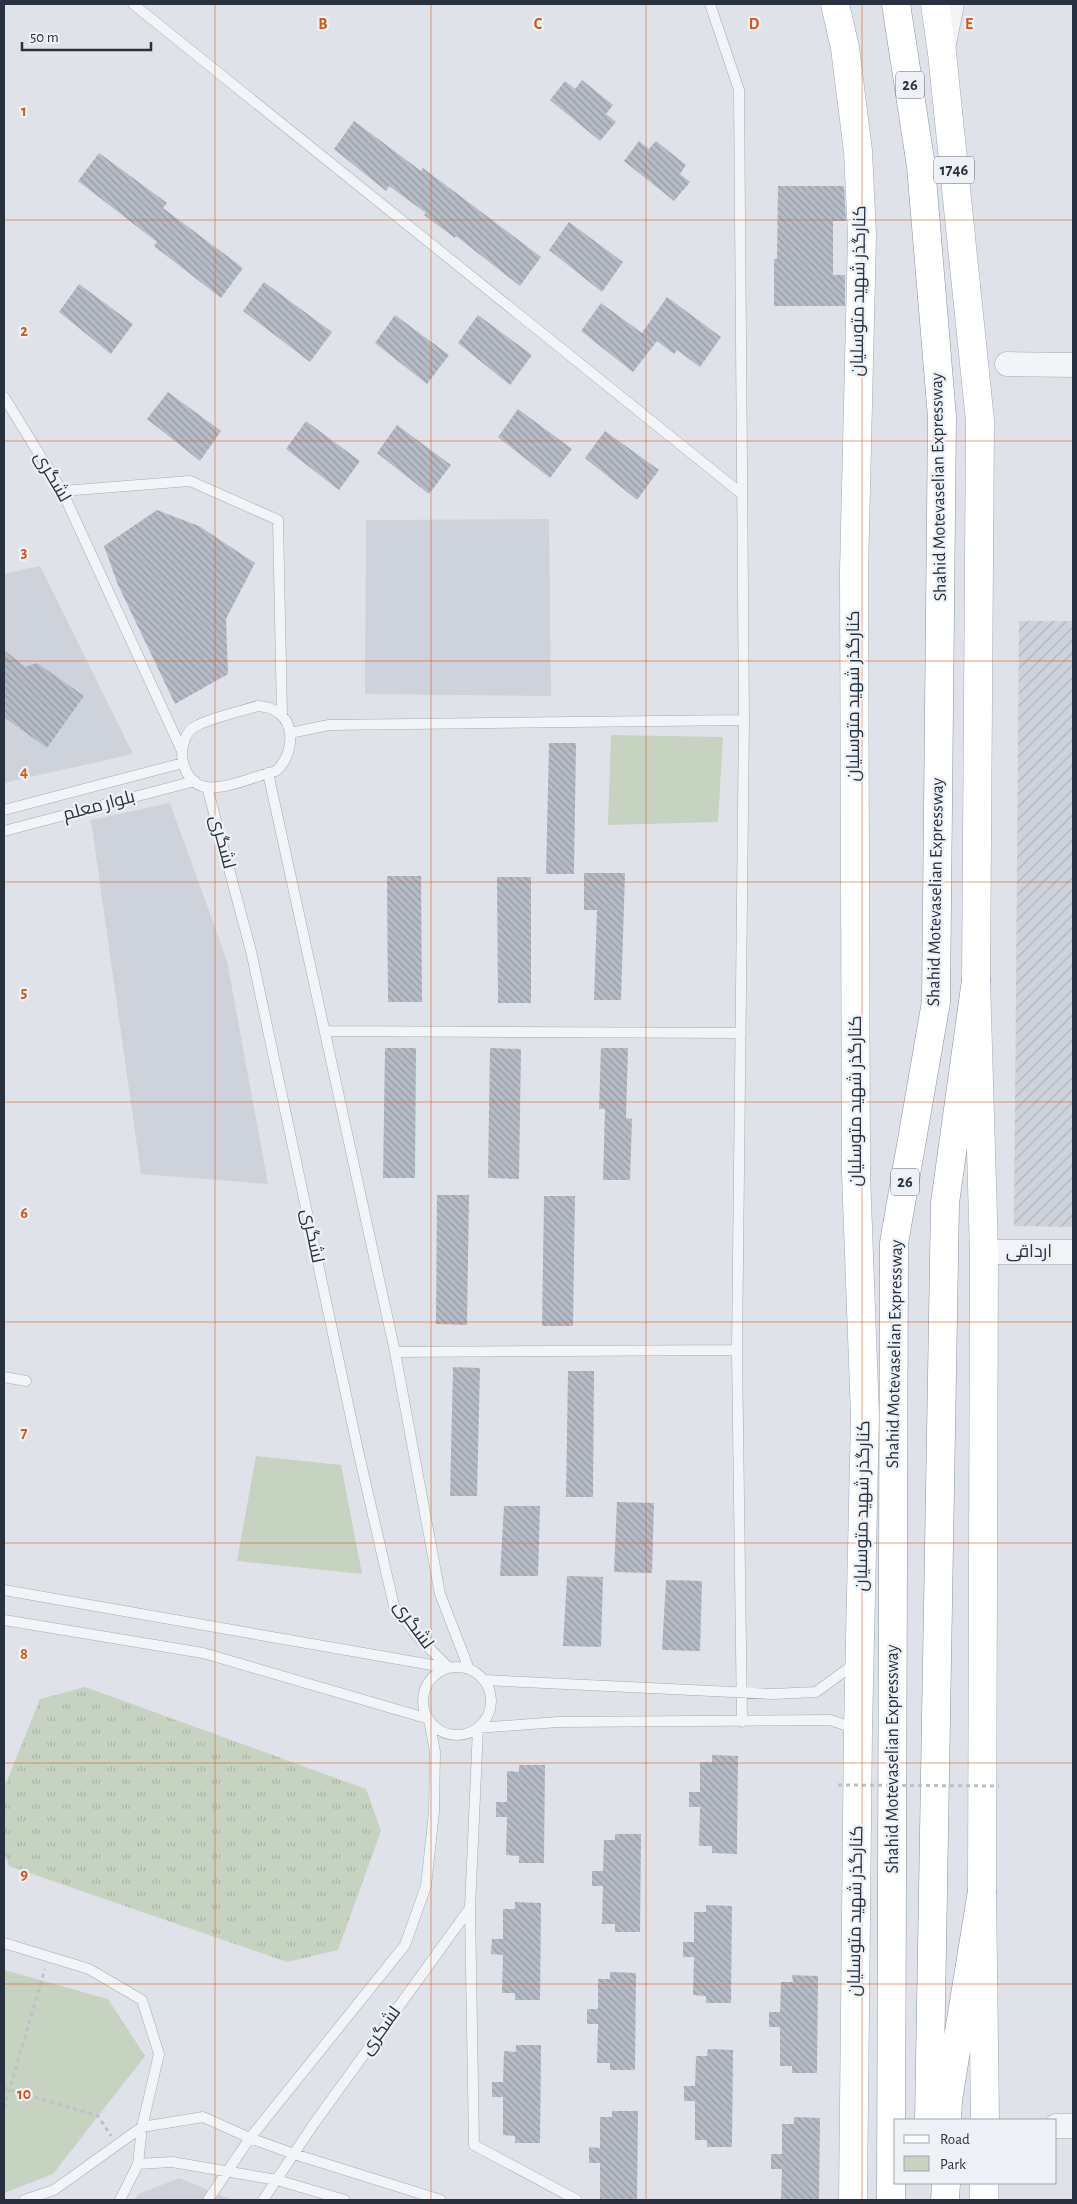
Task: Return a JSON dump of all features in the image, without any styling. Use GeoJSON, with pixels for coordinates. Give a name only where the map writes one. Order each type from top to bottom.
{"type":"FeatureCollection","features":[{"type":"Feature","properties":{"kind":"main road","name":"کنارگذر شهید متوسلیان"},"geometry":{"type":"LineString","coordinates":[[835,4],[845,48],[858,151],[862,235],[854,572],[856,1174],[865,1416],[858,1729],[853,2200]]}},
{"type":"Feature","properties":{"kind":"main road","name":"Shahid Motevaselian Expressway"},"geometry":{"type":"LineString","coordinates":[[892,2200],[894,1243],[936,1002],[942,417],[922,166],[896,4]]}},
{"type":"Feature","properties":{"kind":"main road","name":"1746"},"geometry":{"type":"LineString","coordinates":[[935,4],[942,53],[980,421],[976,980]]}},
{"type":"Feature","properties":{"kind":"main road"},"geometry":{"type":"LineString","coordinates":[[976,980],[984,1252],[982,1891],[985,2119]]}},
{"type":"Feature","properties":{"kind":"main road"},"geometry":{"type":"LineString","coordinates":[[929,2119],[945,1203],[976,980]]}},
{"type":"Feature","properties":{"kind":"main road"},"geometry":{"type":"LineString","coordinates":[[865,1416],[894,1268]]}},
{"type":"Feature","properties":{"kind":"main road"},"geometry":{"type":"LineString","coordinates":[[947,2119],[948,2100],[982,1891]]}},
{"type":"Feature","properties":{"kind":"main road"},"geometry":{"type":"LineString","coordinates":[[928,2184],[928,2200]]}},
{"type":"Feature","properties":{"kind":"main road"},"geometry":{"type":"LineString","coordinates":[[945,2200],[946,2184]]}},
{"type":"Feature","properties":{"kind":"main road"},"geometry":{"type":"LineString","coordinates":[[984,2184],[984,2200]]}},
{"type":"Feature","properties":{"kind":"street"},"geometry":{"type":"LineString","coordinates":[[942,53],[952,4]]}},
{"type":"Feature","properties":{"kind":"street"},"geometry":{"type":"LineString","coordinates":[[1007,364],[1073,366]]}},
{"type":"Feature","properties":{"kind":"street","name":"ارداقی"},"geometry":{"type":"LineString","coordinates":[[984,1252],[1073,1252]]}},
{"type":"Feature","properties":{"kind":"street"},"geometry":{"type":"LineString","coordinates":[[1057,2126],[1073,2126]]}},
{"type":"Feature","properties":{"kind":"lane"},"geometry":{"type":"LineString","coordinates":[[133,4],[742,494]]}},
{"type":"Feature","properties":{"kind":"lane"},"geometry":{"type":"LineString","coordinates":[[710,4],[739,90],[744,720],[738,1350],[742,1722]]}},
{"type":"Feature","properties":{"kind":"lane","name":"لشگری"},"geometry":{"type":"LineString","coordinates":[[4,397],[62,491],[182,751]]}},
{"type":"Feature","properties":{"kind":"lane"},"geometry":{"type":"LineString","coordinates":[[62,491],[190,481],[278,520],[282,715],[290,733],[289,749],[283,765],[276,771],[217,787],[207,787],[195,781],[187,772],[183,763],[184,738],[196,726],[258,706],[270,708],[282,715]]}},
{"type":"Feature","properties":{"kind":"lane"},"geometry":{"type":"LineString","coordinates":[[290,733],[329,725],[744,720]]}},
{"type":"Feature","properties":{"kind":"lane","name":"بلوار معلم"},"geometry":{"type":"LineString","coordinates":[[4,810],[183,763]]}},
{"type":"Feature","properties":{"kind":"lane","name":"لشگری"},"geometry":{"type":"LineString","coordinates":[[268,773],[396,1352],[440,1594],[468,1669]]}},
{"type":"Feature","properties":{"kind":"lane","name":"بلوار معلم"},"geometry":{"type":"LineString","coordinates":[[4,831],[195,781]]}},
{"type":"Feature","properties":{"kind":"lane","name":"لشگری"},"geometry":{"type":"LineString","coordinates":[[207,787],[251,951],[353,1427],[394,1606],[418,1638],[449,1668]]}},
{"type":"Feature","properties":{"kind":"lane"},"geometry":{"type":"LineString","coordinates":[[325,1031],[741,1034]]}},
{"type":"Feature","properties":{"kind":"lane"},"geometry":{"type":"LineString","coordinates":[[396,1352],[738,1350]]}},
{"type":"Feature","properties":{"kind":"lane"},"geometry":{"type":"LineString","coordinates":[[4,1378],[26,1382]]}},
{"type":"Feature","properties":{"kind":"lane"},"geometry":{"type":"LineString","coordinates":[[4,1590],[449,1668],[468,1669],[484,1680],[491,1700],[487,1716],[478,1728],[468,1734],[446,1733],[436,1728],[429,1719],[424,1704],[426,1688],[431,1679],[439,1672],[449,1668]]}},
{"type":"Feature","properties":{"kind":"lane"},"geometry":{"type":"LineString","coordinates":[[4,1620],[203,1653],[429,1719]]}},
{"type":"Feature","properties":{"kind":"lane"},"geometry":{"type":"LineString","coordinates":[[484,1680],[773,1694],[816,1692],[860,1660]]}},
{"type":"Feature","properties":{"kind":"lane","name":"لشگری"},"geometry":{"type":"LineString","coordinates":[[208,2200],[250,2138],[405,1945],[426,1886],[434,1812],[435,1752],[429,1719]]}},
{"type":"Feature","properties":{"kind":"lane"},"geometry":{"type":"LineString","coordinates":[[478,1728],[558,1722],[830,1720],[858,1729]]}},
{"type":"Feature","properties":{"kind":"lane"},"geometry":{"type":"LineString","coordinates":[[478,1728],[470,1908],[474,2145],[577,2200]]}},
{"type":"Feature","properties":{"kind":"lane","name":"لشگری"},"geometry":{"type":"LineString","coordinates":[[263,2200],[470,1908]]}},
{"type":"Feature","properties":{"kind":"lane"},"geometry":{"type":"LineString","coordinates":[[4,1943],[88,1969],[142,2000],[159,2054],[142,2127],[138,2164],[120,2200]]}},
{"type":"Feature","properties":{"kind":"lane"},"geometry":{"type":"LineString","coordinates":[[24,2200],[54,2190],[142,2127],[203,2117],[250,2138],[294,2154],[441,2200]]}},
{"type":"Feature","properties":{"kind":"lane"},"geometry":{"type":"LineString","coordinates":[[138,2164],[172,2162],[277,2180],[345,2200]]}},
{"type":"Feature","properties":{"kind":"path"},"geometry":{"type":"LineString","coordinates":[[838,1785],[999,1786]]}},
{"type":"Feature","properties":{"kind":"path"},"geometry":{"type":"LineString","coordinates":[[4,2108],[49,1957]]}},
{"type":"Feature","properties":{"kind":"path"},"geometry":{"type":"LineString","coordinates":[[4,2088],[98,2116],[117,2144]]}},
{"type":"Feature","properties":{"kind":"shaded area"},"geometry":{"type":"Polygon","coordinates":[[[549,519],[551,696],[365,694],[366,520],[549,519]]]}},
{"type":"Feature","properties":{"kind":"shaded area"},"geometry":{"type":"Polygon","coordinates":[[[40,566],[133,754],[4,783],[4,574],[40,566]]]}},
{"type":"Feature","properties":{"kind":"shaded area"},"geometry":{"type":"Polygon","coordinates":[[[1019,621],[1073,621],[1073,1227],[1014,1226],[1019,621]]]}},
{"type":"Feature","properties":{"kind":"shaded area"},"geometry":{"type":"Polygon","coordinates":[[[170,803],[227,961],[268,1184],[141,1174],[91,820],[170,803]]]}},
{"type":"Feature","properties":{"kind":"shaded area"},"geometry":{"type":"Polygon","coordinates":[[[179,2178],[233,2200],[134,2200],[139,2194],[179,2178]]]}},
{"type":"Feature","properties":{"kind":"green space"},"geometry":{"type":"Polygon","coordinates":[[[611,735],[723,737],[718,822],[608,825],[611,735]]]}},
{"type":"Feature","properties":{"kind":"green space"},"geometry":{"type":"Polygon","coordinates":[[[256,1456],[341,1465],[362,1574],[237,1561],[256,1456]]]}},
{"type":"Feature","properties":{"kind":"green space"},"geometry":{"type":"Polygon","coordinates":[[[85,1687],[366,1789],[381,1831],[338,1950],[287,1962],[9,1866],[4,1851],[4,1788],[40,1699],[85,1687]]]}},
{"type":"Feature","properties":{"kind":"green space"},"geometry":{"type":"Polygon","coordinates":[[[4,1970],[108,1999],[145,2056],[53,2174],[4,2193],[4,1970]]]}},
{"type":"Feature","properties":{"kind":"building"},"geometry":{"type":"Polygon","coordinates":[[[582,80],[613,105],[606,114],[616,122],[600,141],[550,100],[565,81],[575,89],[582,80]]]}},
{"type":"Feature","properties":{"kind":"building"},"geometry":{"type":"Polygon","coordinates":[[[354,121],[421,171],[423,168],[541,257],[520,286],[456,236],[455,238],[424,215],[426,213],[389,186],[386,191],[334,149],[354,121]]]}},
{"type":"Feature","properties":{"kind":"building"},"geometry":{"type":"Polygon","coordinates":[[[639,141],[649,149],[656,141],[686,165],[680,174],[690,182],[674,201],[624,161],[639,141]]]}},
{"type":"Feature","properties":{"kind":"building"},"geometry":{"type":"Polygon","coordinates":[[[99,153],[167,203],[163,208],[243,268],[221,298],[154,246],[157,242],[78,181],[99,153]]]}},
{"type":"Feature","properties":{"kind":"building"},"geometry":{"type":"Polygon","coordinates":[[[778,186],[844,186],[846,221],[833,221],[833,275],[845,275],[845,306],[774,306],[774,259],[777,259],[778,186]]]}},
{"type":"Feature","properties":{"kind":"building"},"geometry":{"type":"Polygon","coordinates":[[[569,222],[623,262],[602,292],[549,250],[569,222]]]}},
{"type":"Feature","properties":{"kind":"building"},"geometry":{"type":"Polygon","coordinates":[[[264,282],[332,332],[310,362],[243,311],[264,282]]]}},
{"type":"Feature","properties":{"kind":"building"},"geometry":{"type":"Polygon","coordinates":[[[79,284],[133,324],[111,354],[59,312],[79,284]]]}},
{"type":"Feature","properties":{"kind":"building"},"geometry":{"type":"Polygon","coordinates":[[[667,297],[721,337],[700,367],[677,350],[674,354],[657,341],[633,372],[581,331],[601,303],[642,333],[667,297]]]}},
{"type":"Feature","properties":{"kind":"building"},"geometry":{"type":"Polygon","coordinates":[[[395,315],[449,355],[427,384],[375,343],[395,315]]]}},
{"type":"Feature","properties":{"kind":"building"},"geometry":{"type":"Polygon","coordinates":[[[478,315],[532,355],[510,385],[458,343],[478,315]]]}},
{"type":"Feature","properties":{"kind":"building"},"geometry":{"type":"Polygon","coordinates":[[[168,392],[221,431],[200,461],[147,419],[168,392]]]}},
{"type":"Feature","properties":{"kind":"building"},"geometry":{"type":"Polygon","coordinates":[[[518,409],[572,449],[550,478],[498,437],[518,409]]]}},
{"type":"Feature","properties":{"kind":"building"},"geometry":{"type":"Polygon","coordinates":[[[306,421],[360,461],[339,490],[286,449],[306,421]]]}},
{"type":"Feature","properties":{"kind":"building"},"geometry":{"type":"Polygon","coordinates":[[[397,425],[451,465],[429,494],[377,453],[397,425]]]}},
{"type":"Feature","properties":{"kind":"building"},"geometry":{"type":"Polygon","coordinates":[[[605,431],[659,470],[637,500],[585,458],[605,431]]]}},
{"type":"Feature","properties":{"kind":"building"},"geometry":{"type":"Polygon","coordinates":[[[157,510],[199,526],[255,563],[226,619],[228,674],[175,704],[118,585],[104,546],[157,510]]]}},
{"type":"Feature","properties":{"kind":"building"},"geometry":{"type":"Polygon","coordinates":[[[4,650],[25,667],[37,663],[84,696],[47,748],[4,717],[4,650]]]}},
{"type":"Feature","properties":{"kind":"building"},"geometry":{"type":"Polygon","coordinates":[[[549,743],[576,743],[574,874],[546,874],[549,743]]]}},
{"type":"Feature","properties":{"kind":"building"},"geometry":{"type":"Polygon","coordinates":[[[584,873],[625,873],[621,1000],[594,1000],[597,910],[584,910],[584,873]]]}},
{"type":"Feature","properties":{"kind":"building"},"geometry":{"type":"Polygon","coordinates":[[[387,876],[421,876],[422,1002],[388,1002],[387,876]]]}},
{"type":"Feature","properties":{"kind":"building"},"geometry":{"type":"Polygon","coordinates":[[[497,877],[531,877],[531,1003],[498,1003],[497,877]]]}},
{"type":"Feature","properties":{"kind":"building"},"geometry":{"type":"Polygon","coordinates":[[[385,1048],[416,1048],[415,1178],[383,1178],[385,1048]]]}},
{"type":"Feature","properties":{"kind":"building"},"geometry":{"type":"Polygon","coordinates":[[[490,1048],[521,1049],[519,1179],[488,1178],[490,1048]]]}},
{"type":"Feature","properties":{"kind":"building"},"geometry":{"type":"Polygon","coordinates":[[[601,1048],[628,1048],[626,1118],[632,1119],[630,1180],[603,1180],[605,1109],[599,1109],[601,1048]]]}},
{"type":"Feature","properties":{"kind":"building"},"geometry":{"type":"Polygon","coordinates":[[[437,1195],[469,1195],[467,1325],[436,1324],[437,1195]]]}},
{"type":"Feature","properties":{"kind":"building"},"geometry":{"type":"Polygon","coordinates":[[[544,1196],[575,1196],[573,1326],[542,1326],[544,1196]]]}},
{"type":"Feature","properties":{"kind":"building"},"geometry":{"type":"Polygon","coordinates":[[[453,1367],[480,1368],[477,1496],[450,1496],[453,1367]]]}},
{"type":"Feature","properties":{"kind":"building"},"geometry":{"type":"Polygon","coordinates":[[[568,1371],[594,1371],[593,1497],[566,1497],[568,1371]]]}},
{"type":"Feature","properties":{"kind":"building"},"geometry":{"type":"Polygon","coordinates":[[[617,1502],[654,1503],[652,1573],[614,1572],[617,1502]]]}},
{"type":"Feature","properties":{"kind":"building"},"geometry":{"type":"Polygon","coordinates":[[[504,1506],[540,1506],[538,1576],[500,1576],[504,1506]]]}},
{"type":"Feature","properties":{"kind":"building"},"geometry":{"type":"Polygon","coordinates":[[[567,1576],[603,1577],[601,1647],[563,1646],[567,1576]]]}},
{"type":"Feature","properties":{"kind":"building"},"geometry":{"type":"Polygon","coordinates":[[[666,1580],[702,1581],[700,1651],[662,1650],[666,1580]]]}},
{"type":"Feature","properties":{"kind":"building"},"geometry":{"type":"Polygon","coordinates":[[[712,1755],[738,1756],[737,1854],[712,1853],[712,1846],[699,1846],[700,1807],[689,1807],[689,1792],[700,1792],[700,1762],[712,1762],[712,1755]]]}},
{"type":"Feature","properties":{"kind":"building"},"geometry":{"type":"Polygon","coordinates":[[[519,1765],[545,1765],[544,1863],[519,1863],[519,1856],[506,1855],[507,1817],[496,1817],[496,1802],[507,1802],[507,1771],[519,1772],[519,1765]]]}},
{"type":"Feature","properties":{"kind":"building"},"geometry":{"type":"Polygon","coordinates":[[[615,1834],[641,1834],[640,1932],[615,1932],[615,1924],[602,1924],[603,1886],[592,1886],[592,1871],[603,1871],[604,1840],[615,1840],[615,1834]]]}},
{"type":"Feature","properties":{"kind":"building"},"geometry":{"type":"Polygon","coordinates":[[[515,1902],[541,1903],[540,2000],[515,2000],[515,1993],[502,1993],[503,1955],[491,1954],[492,1939],[503,1939],[503,1909],[515,1909],[515,1902]]]}},
{"type":"Feature","properties":{"kind":"building"},"geometry":{"type":"Polygon","coordinates":[[[706,1905],[732,1906],[731,2003],[706,2003],[706,1996],[693,1995],[694,1957],[683,1957],[683,1942],[694,1942],[694,1912],[706,1912],[706,1905]]]}},
{"type":"Feature","properties":{"kind":"building"},"geometry":{"type":"Polygon","coordinates":[[[610,1972],[636,1973],[635,2070],[610,2070],[610,2063],[597,2063],[598,2024],[587,2024],[587,2009],[598,2009],[598,1979],[610,1979],[610,1972]]]}},
{"type":"Feature","properties":{"kind":"building"},"geometry":{"type":"Polygon","coordinates":[[[792,1975],[818,1976],[817,2073],[792,2073],[792,2066],[780,2066],[780,2027],[769,2027],[769,2012],[780,2012],[781,1982],[793,1982],[792,1975]]]}},
{"type":"Feature","properties":{"kind":"building"},"geometry":{"type":"Polygon","coordinates":[[[516,2045],[541,2045],[540,2143],[515,2143],[515,2136],[503,2135],[503,2097],[492,2097],[492,2082],[503,2082],[504,2051],[516,2052],[516,2045]]]}},
{"type":"Feature","properties":{"kind":"building"},"geometry":{"type":"Polygon","coordinates":[[[708,2049],[733,2050],[732,2147],[707,2147],[707,2140],[695,2140],[695,2101],[684,2101],[684,2086],[695,2086],[696,2056],[707,2056],[708,2049]]]}},
{"type":"Feature","properties":{"kind":"building"},"geometry":{"type":"Polygon","coordinates":[[[612,2111],[638,2111],[637,2200],[600,2200],[600,2163],[589,2163],[589,2147],[600,2148],[600,2117],[612,2117],[612,2111]]]}},
{"type":"Feature","properties":{"kind":"building"},"geometry":{"type":"Polygon","coordinates":[[[794,2117],[820,2118],[819,2200],[781,2200],[782,2169],[771,2169],[771,2154],[782,2154],[782,2124],[794,2124],[794,2117]]]}}]}
